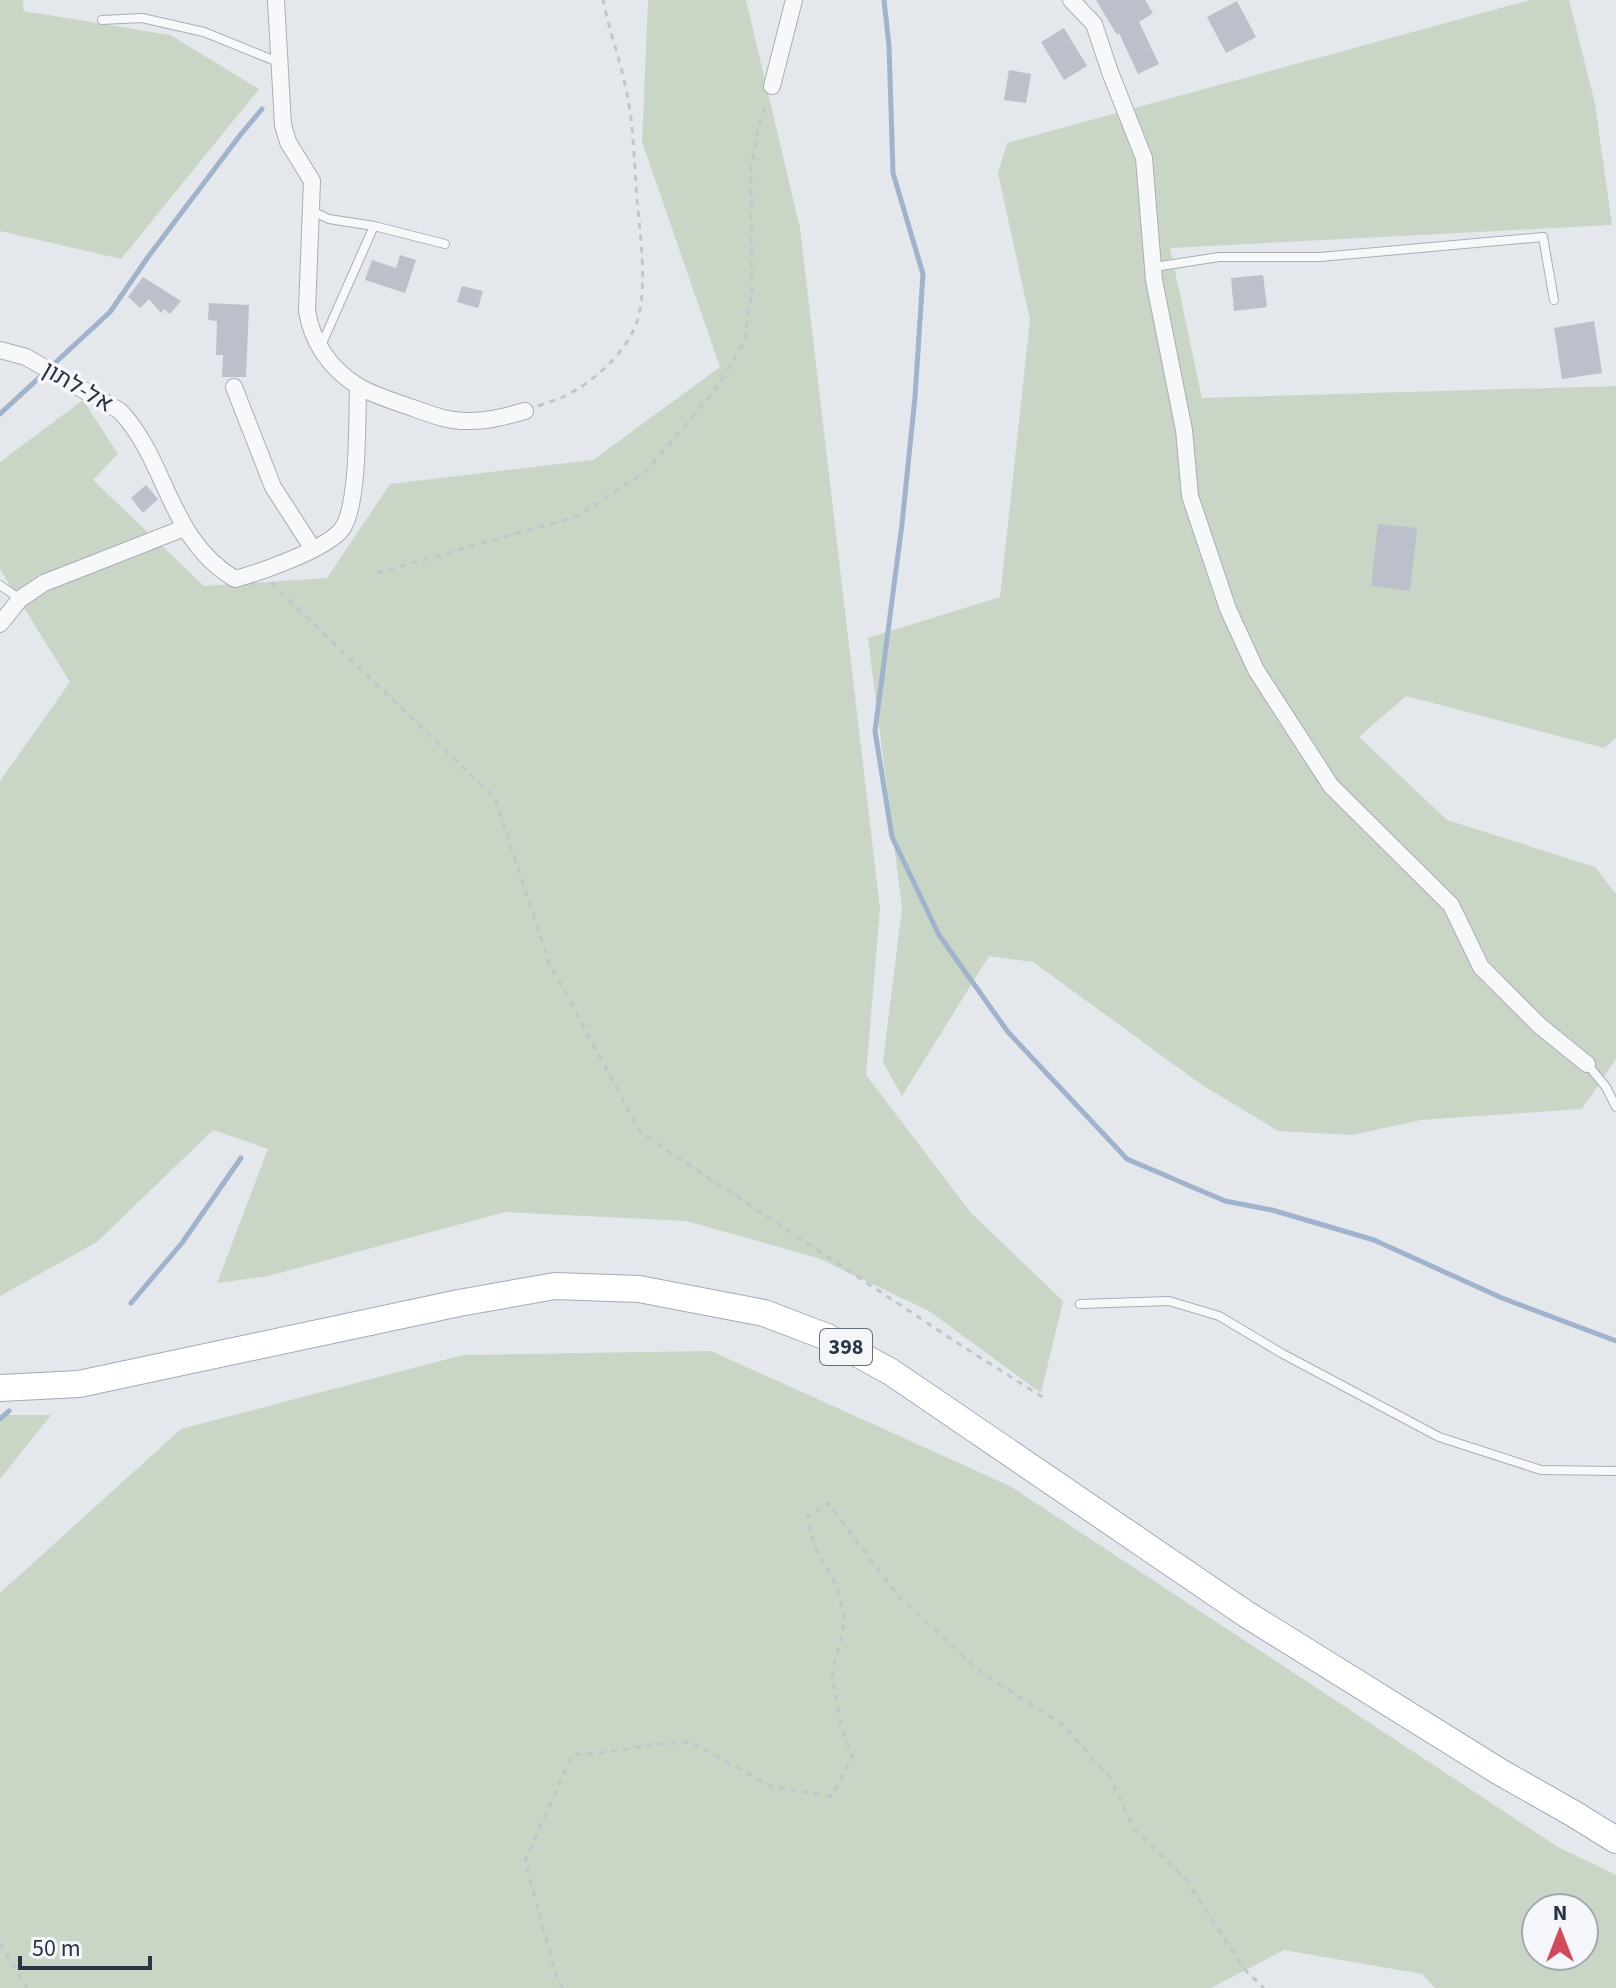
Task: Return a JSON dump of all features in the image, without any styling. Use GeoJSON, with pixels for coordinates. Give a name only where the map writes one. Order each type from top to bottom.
{"type":"FeatureCollection","features":[{"type":"Feature","properties":{"kind":"main road","name":"398"},"geometry":{"type":"LineString","coordinates":[[0,1388],[79,1384],[459,1303],[555,1286],[639,1289],[764,1313],[827,1337],[891,1372],[1246,1614],[1500,1772],[1616,1840]]}},
{"type":"Feature","properties":{"kind":"main road","name":"398"},"geometry":{"type":"LineString","coordinates":[[1574,1814],[1616,1830]]}},
{"type":"Feature","properties":{"kind":"street"},"geometry":{"type":"LineString","coordinates":[[276,0],[283,125],[288,142],[312,181],[307,311],[320,349],[358,387],[447,420],[495,419],[525,411]]}},
{"type":"Feature","properties":{"kind":"street"},"geometry":{"type":"LineString","coordinates":[[772,86],[794,0]]}},
{"type":"Feature","properties":{"kind":"street"},"geometry":{"type":"LineString","coordinates":[[1071,0],[1094,24],[1144,158],[1154,280],[1184,430],[1190,496],[1228,609],[1256,670],[1331,786],[1451,905],[1481,967],[1540,1026],[1587,1064]]}},
{"type":"Feature","properties":{"kind":"street","name":"אל-לתון"},"geometry":{"type":"LineString","coordinates":[[0,350],[26,357],[120,411],[141,440],[184,528],[211,562],[235,579],[259,572]]}},
{"type":"Feature","properties":{"kind":"street"},"geometry":{"type":"LineString","coordinates":[[234,387],[273,487],[313,549]]}},
{"type":"Feature","properties":{"kind":"street"},"geometry":{"type":"LineString","coordinates":[[259,572],[329,542],[342,529],[353,502],[358,387]]}},
{"type":"Feature","properties":{"kind":"street"},"geometry":{"type":"LineString","coordinates":[[0,624],[20,599],[44,583],[184,528]]}},
{"type":"Feature","properties":{"kind":"lane"},"geometry":{"type":"LineString","coordinates":[[102,20],[142,18],[204,32],[279,63]]}},
{"type":"Feature","properties":{"kind":"lane"},"geometry":{"type":"LineString","coordinates":[[312,211],[329,219],[374,226],[445,244]]}},
{"type":"Feature","properties":{"kind":"lane"},"geometry":{"type":"LineString","coordinates":[[320,349],[374,226]]}},
{"type":"Feature","properties":{"kind":"lane"},"geometry":{"type":"LineString","coordinates":[[1153,267],[1219,257],[1320,257],[1543,237],[1554,300]]}},
{"type":"Feature","properties":{"kind":"lane"},"geometry":{"type":"LineString","coordinates":[[0,585],[20,599]]}},
{"type":"Feature","properties":{"kind":"lane"},"geometry":{"type":"LineString","coordinates":[[1587,1064],[1606,1087],[1616,1107]]}},
{"type":"Feature","properties":{"kind":"lane"},"geometry":{"type":"LineString","coordinates":[[1080,1304],[1169,1301],[1219,1316],[1283,1354],[1439,1437],[1541,1470],[1616,1471]]}},
{"type":"Feature","properties":{"kind":"path"},"geometry":{"type":"LineString","coordinates":[[525,411],[567,395],[600,372],[626,344],[637,324],[642,289],[642,249],[632,131],[626,89],[603,0]]}},
{"type":"Feature","properties":{"kind":"path"},"geometry":{"type":"LineString","coordinates":[[377,573],[578,516],[646,471],[716,389],[744,342],[752,291],[751,169],[758,128],[772,86]]}},
{"type":"Feature","properties":{"kind":"path"},"geometry":{"type":"LineString","coordinates":[[259,572],[495,798],[549,963],[641,1133],[1044,1398]]}},
{"type":"Feature","properties":{"kind":"path"},"geometry":{"type":"LineString","coordinates":[[563,1988],[556,1975],[525,1861],[572,1755],[691,1742],[772,1787],[832,1796],[852,1757],[841,1724],[832,1675],[845,1620],[837,1586],[815,1548],[807,1517],[828,1503],[900,1598],[982,1673],[1062,1724],[1111,1779],[1133,1828],[1187,1881],[1244,1969],[1264,1988]]}},
{"type":"Feature","properties":{"kind":"path"},"geometry":{"type":"LineString","coordinates":[[0,1943],[27,1988]]}},
{"type":"Feature","properties":{"kind":"green space"},"geometry":{"type":"Polygon","coordinates":[[[0,0],[23,0],[24,11],[170,35],[259,89],[121,259],[0,231],[0,0]]]}},
{"type":"Feature","properties":{"kind":"green space"},"geometry":{"type":"Polygon","coordinates":[[[648,0],[746,0],[800,228],[880,909],[866,1075],[971,1213],[1063,1301],[1041,1393],[929,1311],[818,1258],[686,1221],[505,1212],[268,1276],[217,1283],[268,1149],[213,1130],[97,1242],[0,1296],[0,781],[70,682],[0,569],[0,462],[83,400],[118,454],[93,480],[204,586],[327,578],[390,484],[593,460],[720,367],[642,142],[648,0]]]}},
{"type":"Feature","properties":{"kind":"green space"},"geometry":{"type":"Polygon","coordinates":[[[1530,0],[1569,0],[1595,104],[1612,225],[1170,248],[1202,398],[1616,386],[1616,738],[1604,748],[1406,696],[1359,737],[1447,820],[1595,867],[1616,894],[1616,1059],[1582,1109],[1421,1120],[1352,1135],[1278,1131],[1202,1085],[1033,962],[989,956],[902,1096],[883,1062],[902,908],[868,638],[1000,597],[1030,320],[998,173],[1007,143],[1530,0]]]}},
{"type":"Feature","properties":{"kind":"green space"},"geometry":{"type":"Polygon","coordinates":[[[711,1351],[1010,1486],[1558,1847],[1616,1875],[1616,1988],[1435,1988],[1422,1974],[1284,1950],[1211,1988],[0,1988],[0,1593],[181,1429],[463,1355],[711,1351]]]}},
{"type":"Feature","properties":{"kind":"green space"},"geometry":{"type":"Polygon","coordinates":[[[0,1415],[51,1415],[0,1479],[0,1415]]]}},
{"type":"Feature","properties":{"kind":"building"},"geometry":{"type":"Polygon","coordinates":[[[1096,0],[1145,0],[1153,13],[1139,22],[1159,64],[1138,74],[1119,33],[1117,35],[1096,0]]]}},
{"type":"Feature","properties":{"kind":"building"},"geometry":{"type":"Polygon","coordinates":[[[1237,1],[1256,37],[1226,53],[1207,17],[1237,1]]]}},
{"type":"Feature","properties":{"kind":"building"},"geometry":{"type":"Polygon","coordinates":[[[1064,28],[1087,66],[1064,80],[1041,42],[1064,28]]]}},
{"type":"Feature","properties":{"kind":"building"},"geometry":{"type":"Polygon","coordinates":[[[1009,70],[1031,74],[1026,103],[1004,100],[1009,70]]]}},
{"type":"Feature","properties":{"kind":"building"},"geometry":{"type":"Polygon","coordinates":[[[400,255],[416,260],[405,293],[365,280],[372,260],[396,268],[400,255]]]}},
{"type":"Feature","properties":{"kind":"building"},"geometry":{"type":"Polygon","coordinates":[[[1263,275],[1267,307],[1234,311],[1231,278],[1263,275]]]}},
{"type":"Feature","properties":{"kind":"building"},"geometry":{"type":"Polygon","coordinates":[[[143,277],[181,301],[170,314],[164,309],[161,313],[149,299],[140,308],[128,297],[143,277]]]}},
{"type":"Feature","properties":{"kind":"building"},"geometry":{"type":"Polygon","coordinates":[[[462,286],[483,291],[478,308],[457,302],[462,286]]]}},
{"type":"Feature","properties":{"kind":"building"},"geometry":{"type":"Polygon","coordinates":[[[209,303],[249,305],[246,377],[222,377],[223,355],[216,355],[217,321],[208,320],[209,303]]]}},
{"type":"Feature","properties":{"kind":"building"},"geometry":{"type":"Polygon","coordinates":[[[1594,321],[1602,373],[1562,379],[1554,328],[1594,321]]]}},
{"type":"Feature","properties":{"kind":"building"},"geometry":{"type":"Polygon","coordinates":[[[146,485],[158,499],[143,513],[131,498],[146,485]]]}},
{"type":"Feature","properties":{"kind":"building"},"geometry":{"type":"Polygon","coordinates":[[[1378,524],[1417,528],[1410,591],[1371,586],[1378,524]]]}},
{"type":"Feature","properties":{"kind":"waterway"},"geometry":{"type":"LineString","coordinates":[[884,0],[889,46],[893,173],[923,274],[902,524],[875,731],[892,837],[939,935],[1008,1032],[1127,1159],[1225,1201],[1272,1210],[1374,1240],[1502,1298],[1616,1341]]}},
{"type":"Feature","properties":{"kind":"waterway"},"geometry":{"type":"LineString","coordinates":[[0,414],[110,312],[148,257],[262,109]]}},
{"type":"Feature","properties":{"kind":"waterway"},"geometry":{"type":"LineString","coordinates":[[131,1303],[182,1243],[241,1158]]}},
{"type":"Feature","properties":{"kind":"waterway"},"geometry":{"type":"LineString","coordinates":[[0,1419],[9,1411]]}}]}
